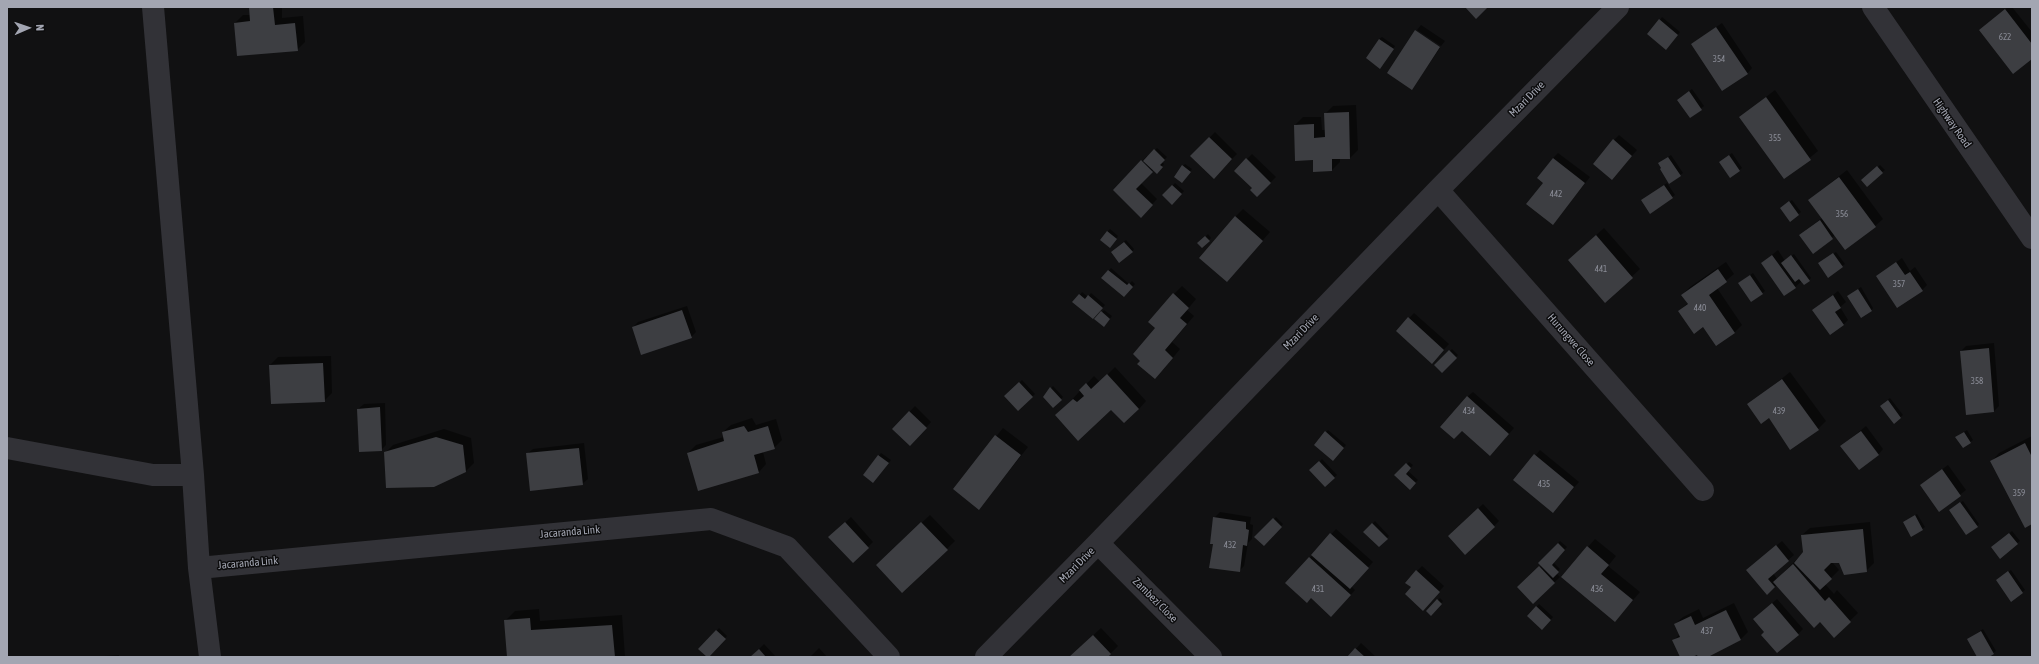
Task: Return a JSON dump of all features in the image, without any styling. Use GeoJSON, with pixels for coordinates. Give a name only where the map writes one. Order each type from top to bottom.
{"type":"FeatureCollection","features":[{"type":"Feature","properties":{"kind":"street"},"geometry":{"type":"LineString","coordinates":[[153,7],[193,475],[199,568],[210,657]]}},
{"type":"Feature","properties":{"kind":"street","name":"Mzari Drive"},"geometry":{"type":"LineString","coordinates":[[986,657],[1438,190],[1618,7]]}},
{"type":"Feature","properties":{"kind":"street","name":"Highway Road"},"geometry":{"type":"LineString","coordinates":[[1873,7],[2032,238]]}},
{"type":"Feature","properties":{"kind":"street","name":"Hurungwe Close"},"geometry":{"type":"LineString","coordinates":[[1438,190],[1703,490]]}},
{"type":"Feature","properties":{"kind":"street"},"geometry":{"type":"LineString","coordinates":[[7,448],[153,475],[193,475]]}},
{"type":"Feature","properties":{"kind":"street","name":"Jacaranda Link"},"geometry":{"type":"LineString","coordinates":[[199,568],[711,519],[787,547],[889,657]]}},
{"type":"Feature","properties":{"kind":"street","name":"Zambezi Close"},"geometry":{"type":"LineString","coordinates":[[1098,543],[1211,657]]}},
{"type":"Feature","properties":{"kind":"building"},"geometry":{"type":"Polygon","coordinates":[[[249,7],[273,7],[275,25],[295,23],[298,51],[237,56],[234,23],[250,21],[249,7]]]}},
{"type":"Feature","properties":{"kind":"building"},"geometry":{"type":"Polygon","coordinates":[[[1465,7],[1488,7],[1476,19],[1465,7]]]}},
{"type":"Feature","properties":{"kind":"building"},"geometry":{"type":"Polygon","coordinates":[[[2005,9],[2032,44],[2032,59],[2013,74],[1979,30],[2005,9]]]}},
{"type":"Feature","properties":{"kind":"building"},"geometry":{"type":"Polygon","coordinates":[[[1659,19],[1678,35],[1666,50],[1647,34],[1659,19]]]}},
{"type":"Feature","properties":{"kind":"building"},"geometry":{"type":"Polygon","coordinates":[[[1716,27],[1748,74],[1722,91],[1691,44],[1716,27]]]}},
{"type":"Feature","properties":{"kind":"building"},"geometry":{"type":"Polygon","coordinates":[[[1415,30],[1440,47],[1412,90],[1387,73],[1415,30]]]}},
{"type":"Feature","properties":{"kind":"building"},"geometry":{"type":"Polygon","coordinates":[[[1379,39],[1394,49],[1380,69],[1366,58],[1379,39]]]}},
{"type":"Feature","properties":{"kind":"building"},"geometry":{"type":"Polygon","coordinates":[[[1689,91],[1702,110],[1690,118],[1677,100],[1689,91]]]}},
{"type":"Feature","properties":{"kind":"building"},"geometry":{"type":"Polygon","coordinates":[[[1766,97],[1811,160],[1784,179],[1739,117],[1766,97]]]}},
{"type":"Feature","properties":{"kind":"building"},"geometry":{"type":"Polygon","coordinates":[[[1349,112],[1350,159],[1332,159],[1332,171],[1313,172],[1313,160],[1295,161],[1294,125],[1314,124],[1314,138],[1325,137],[1324,113],[1349,112]]]}},
{"type":"Feature","properties":{"kind":"building"},"geometry":{"type":"Polygon","coordinates":[[[1209,137],[1232,159],[1214,179],[1190,156],[1209,137]]]}},
{"type":"Feature","properties":{"kind":"building"},"geometry":{"type":"Polygon","coordinates":[[[1613,139],[1632,156],[1612,180],[1593,164],[1613,139]]]}},
{"type":"Feature","properties":{"kind":"building"},"geometry":{"type":"Polygon","coordinates":[[[1154,149],[1165,160],[1160,165],[1163,167],[1157,174],[1143,161],[1154,149]]]}},
{"type":"Feature","properties":{"kind":"building"},"geometry":{"type":"Polygon","coordinates":[[[1729,155],[1740,171],[1730,178],[1719,162],[1729,155]]]}},
{"type":"Feature","properties":{"kind":"building"},"geometry":{"type":"Polygon","coordinates":[[[1668,157],[1681,176],[1669,184],[1658,163],[1668,157]]]}},
{"type":"Feature","properties":{"kind":"building"},"geometry":{"type":"Polygon","coordinates":[[[1246,158],[1271,183],[1257,197],[1250,190],[1252,188],[1234,171],[1246,158]]]}},
{"type":"Feature","properties":{"kind":"building"},"geometry":{"type":"Polygon","coordinates":[[[1553,158],[1585,183],[1553,225],[1526,204],[1543,183],[1537,178],[1553,158]]]}},
{"type":"Feature","properties":{"kind":"building"},"geometry":{"type":"Polygon","coordinates":[[[1141,160],[1153,172],[1136,189],[1153,205],[1141,218],[1113,190],[1141,160]]]}},
{"type":"Feature","properties":{"kind":"building"},"geometry":{"type":"Polygon","coordinates":[[[1182,165],[1191,172],[1182,183],[1174,177],[1182,165]]]}},
{"type":"Feature","properties":{"kind":"building"},"geometry":{"type":"Polygon","coordinates":[[[1877,166],[1883,173],[1867,187],[1861,180],[1877,166]]]}},
{"type":"Feature","properties":{"kind":"building"},"geometry":{"type":"Polygon","coordinates":[[[1839,177],[1876,227],[1845,250],[1808,200],[1839,177]]]}},
{"type":"Feature","properties":{"kind":"building"},"geometry":{"type":"Polygon","coordinates":[[[1172,185],[1182,194],[1172,205],[1162,195],[1172,185]]]}},
{"type":"Feature","properties":{"kind":"building"},"geometry":{"type":"Polygon","coordinates":[[[1664,185],[1673,198],[1650,214],[1641,200],[1664,185]]]}},
{"type":"Feature","properties":{"kind":"building"},"geometry":{"type":"Polygon","coordinates":[[[1789,201],[1799,215],[1790,222],[1780,208],[1789,201]]]}},
{"type":"Feature","properties":{"kind":"building"},"geometry":{"type":"Polygon","coordinates":[[[1235,216],[1263,241],[1227,282],[1199,258],[1235,216]]]}},
{"type":"Feature","properties":{"kind":"building"},"geometry":{"type":"Polygon","coordinates":[[[1820,220],[1833,239],[1813,254],[1799,235],[1820,220]]]}},
{"type":"Feature","properties":{"kind":"building"},"geometry":{"type":"Polygon","coordinates":[[[1107,231],[1117,239],[1110,248],[1100,240],[1107,231]]]}},
{"type":"Feature","properties":{"kind":"building"},"geometry":{"type":"Polygon","coordinates":[[[1596,235],[1633,278],[1605,303],[1568,260],[1596,235]]]}},
{"type":"Feature","properties":{"kind":"building"},"geometry":{"type":"Polygon","coordinates":[[[1205,236],[1210,241],[1202,248],[1197,243],[1205,236]]]}},
{"type":"Feature","properties":{"kind":"building"},"geometry":{"type":"Polygon","coordinates":[[[1124,242],[1133,252],[1119,263],[1111,252],[1124,242]]]}},
{"type":"Feature","properties":{"kind":"building"},"geometry":{"type":"Polygon","coordinates":[[[1833,253],[1843,267],[1828,278],[1818,263],[1833,253]]]}},
{"type":"Feature","properties":{"kind":"building"},"geometry":{"type":"Polygon","coordinates":[[[1772,255],[1796,288],[1784,296],[1761,263],[1772,255]]]}},
{"type":"Feature","properties":{"kind":"building"},"geometry":{"type":"Polygon","coordinates":[[[1791,255],[1810,281],[1804,285],[1799,279],[1795,282],[1781,263],[1791,255]]]}},
{"type":"Feature","properties":{"kind":"building"},"geometry":{"type":"Polygon","coordinates":[[[1896,262],[1905,275],[1910,272],[1923,291],[1897,308],[1876,276],[1896,262]]]}},
{"type":"Feature","properties":{"kind":"building"},"geometry":{"type":"Polygon","coordinates":[[[1718,269],[1727,282],[1709,295],[1735,333],[1716,346],[1703,327],[1694,334],[1678,311],[1688,304],[1681,295],[1718,269]]]}},
{"type":"Feature","properties":{"kind":"building"},"geometry":{"type":"Polygon","coordinates":[[[1108,270],[1127,285],[1129,283],[1133,287],[1124,297],[1101,278],[1108,270]]]}},
{"type":"Feature","properties":{"kind":"building"},"geometry":{"type":"Polygon","coordinates":[[[1750,275],[1763,294],[1751,302],[1738,283],[1750,275]]]}},
{"type":"Feature","properties":{"kind":"building"},"geometry":{"type":"Polygon","coordinates":[[[1858,289],[1872,311],[1861,318],[1847,296],[1858,289]]]}},
{"type":"Feature","properties":{"kind":"building"},"geometry":{"type":"Polygon","coordinates":[[[1173,293],[1189,308],[1180,318],[1187,324],[1165,350],[1173,358],[1155,379],[1137,364],[1140,361],[1133,354],[1155,328],[1148,322],[1173,293]]]}},
{"type":"Feature","properties":{"kind":"building"},"geometry":{"type":"Polygon","coordinates":[[[1079,294],[1085,299],[1088,295],[1103,308],[1093,319],[1072,302],[1079,294]]]}},
{"type":"Feature","properties":{"kind":"building"},"geometry":{"type":"Polygon","coordinates":[[[1833,295],[1841,308],[1835,312],[1844,325],[1830,335],[1812,310],[1833,295]]]}},
{"type":"Feature","properties":{"kind":"building"},"geometry":{"type":"Polygon","coordinates":[[[682,310],[692,338],[641,355],[632,327],[682,310]]]}},
{"type":"Feature","properties":{"kind":"building"},"geometry":{"type":"Polygon","coordinates":[[[1101,311],[1110,319],[1104,327],[1094,319],[1101,311]]]}},
{"type":"Feature","properties":{"kind":"building"},"geometry":{"type":"Polygon","coordinates":[[[1408,317],[1444,350],[1432,364],[1396,331],[1408,317]]]}},
{"type":"Feature","properties":{"kind":"building"},"geometry":{"type":"Polygon","coordinates":[[[1989,348],[1994,412],[1966,415],[1960,351],[1989,348]]]}},
{"type":"Feature","properties":{"kind":"building"},"geometry":{"type":"Polygon","coordinates":[[[1449,350],[1457,358],[1442,373],[1434,365],[1449,350]]]}},
{"type":"Feature","properties":{"kind":"building"},"geometry":{"type":"Polygon","coordinates":[[[323,363],[325,402],[271,404],[269,365],[323,363]]]}},
{"type":"Feature","properties":{"kind":"building"},"geometry":{"type":"Polygon","coordinates":[[[1107,374],[1139,409],[1124,423],[1111,410],[1078,441],[1055,415],[1073,399],[1077,402],[1084,396],[1079,390],[1086,383],[1091,389],[1107,374]]]}},
{"type":"Feature","properties":{"kind":"building"},"geometry":{"type":"Polygon","coordinates":[[[1782,379],[1819,430],[1790,450],[1769,418],[1761,424],[1747,404],[1782,379]]]}},
{"type":"Feature","properties":{"kind":"building"},"geometry":{"type":"Polygon","coordinates":[[[1019,382],[1033,397],[1018,411],[1004,396],[1019,382]]]}},
{"type":"Feature","properties":{"kind":"building"},"geometry":{"type":"Polygon","coordinates":[[[1050,387],[1062,400],[1053,408],[1043,397],[1050,387]]]}},
{"type":"Feature","properties":{"kind":"building"},"geometry":{"type":"Polygon","coordinates":[[[1467,396],[1509,434],[1490,456],[1462,431],[1454,439],[1440,427],[1467,396]]]}},
{"type":"Feature","properties":{"kind":"building"},"geometry":{"type":"Polygon","coordinates":[[[1888,400],[1901,418],[1894,424],[1880,406],[1888,400]]]}},
{"type":"Feature","properties":{"kind":"building"},"geometry":{"type":"Polygon","coordinates":[[[380,407],[382,451],[359,452],[357,409],[380,407]]]}},
{"type":"Feature","properties":{"kind":"building"},"geometry":{"type":"Polygon","coordinates":[[[909,411],[927,428],[910,446],[892,429],[909,411]]]}},
{"type":"Feature","properties":{"kind":"building"},"geometry":{"type":"Polygon","coordinates":[[[744,426],[748,432],[768,426],[775,449],[754,455],[759,473],[698,491],[687,453],[724,441],[722,432],[744,426]]]}},
{"type":"Feature","properties":{"kind":"building"},"geometry":{"type":"Polygon","coordinates":[[[1325,431],[1344,448],[1333,461],[1314,445],[1325,431]]]}},
{"type":"Feature","properties":{"kind":"building"},"geometry":{"type":"Polygon","coordinates":[[[1861,431],[1879,455],[1859,470],[1840,446],[1861,431]]]}},
{"type":"Feature","properties":{"kind":"building"},"geometry":{"type":"Polygon","coordinates":[[[1964,432],[1971,443],[1963,448],[1955,437],[1964,432]]]}},
{"type":"Feature","properties":{"kind":"building"},"geometry":{"type":"Polygon","coordinates":[[[995,435],[1021,455],[979,510],[953,489],[995,435]]]}},
{"type":"Feature","properties":{"kind":"building"},"geometry":{"type":"Polygon","coordinates":[[[436,437],[463,445],[466,472],[434,487],[386,488],[384,452],[436,437]]]}},
{"type":"Feature","properties":{"kind":"building"},"geometry":{"type":"Polygon","coordinates":[[[2025,443],[2032,457],[2032,524],[2025,528],[1990,461],[2025,443]]]}},
{"type":"Feature","properties":{"kind":"building"},"geometry":{"type":"Polygon","coordinates":[[[579,448],[583,485],[530,491],[526,453],[579,448]]]}},
{"type":"Feature","properties":{"kind":"building"},"geometry":{"type":"Polygon","coordinates":[[[1534,454],[1574,487],[1553,513],[1513,480],[1534,454]]]}},
{"type":"Feature","properties":{"kind":"building"},"geometry":{"type":"Polygon","coordinates":[[[878,455],[889,463],[873,483],[863,475],[878,455]]]}},
{"type":"Feature","properties":{"kind":"building"},"geometry":{"type":"Polygon","coordinates":[[[1319,461],[1335,478],[1325,487],[1309,470],[1319,461]]]}},
{"type":"Feature","properties":{"kind":"building"},"geometry":{"type":"Polygon","coordinates":[[[1406,463],[1411,468],[1406,474],[1416,483],[1410,490],[1394,475],[1406,463]]]}},
{"type":"Feature","properties":{"kind":"building"},"geometry":{"type":"Polygon","coordinates":[[[1942,469],[1961,496],[1939,512],[1920,485],[1942,469]]]}},
{"type":"Feature","properties":{"kind":"building"},"geometry":{"type":"Polygon","coordinates":[[[1960,502],[1978,527],[1966,535],[1949,510],[1960,502]]]}},
{"type":"Feature","properties":{"kind":"building"},"geometry":{"type":"Polygon","coordinates":[[[1478,508],[1495,527],[1465,555],[1448,536],[1478,508]]]}},
{"type":"Feature","properties":{"kind":"building"},"geometry":{"type":"Polygon","coordinates":[[[1915,515],[1923,530],[1911,537],[1903,522],[1915,515]]]}},
{"type":"Feature","properties":{"kind":"building"},"geometry":{"type":"Polygon","coordinates":[[[1213,517],[1246,522],[1246,529],[1249,530],[1247,546],[1243,545],[1240,572],[1209,568],[1213,544],[1210,544],[1213,517]]]}},
{"type":"Feature","properties":{"kind":"building"},"geometry":{"type":"Polygon","coordinates":[[[1273,518],[1282,527],[1264,546],[1254,537],[1273,518]]]}},
{"type":"Feature","properties":{"kind":"building"},"geometry":{"type":"Polygon","coordinates":[[[845,522],[869,548],[853,563],[828,537],[845,522]]]}},
{"type":"Feature","properties":{"kind":"building"},"geometry":{"type":"Polygon","coordinates":[[[921,522],[948,550],[902,593],[876,565],[921,522]]]}},
{"type":"Feature","properties":{"kind":"building"},"geometry":{"type":"Polygon","coordinates":[[[1372,523],[1388,539],[1379,547],[1363,532],[1372,523]]]}},
{"type":"Feature","properties":{"kind":"building"},"geometry":{"type":"Polygon","coordinates":[[[1863,529],[1867,572],[1844,575],[1839,563],[1831,563],[1824,570],[1832,579],[1820,590],[1794,563],[1803,552],[1801,535],[1863,529]]]}},
{"type":"Feature","properties":{"kind":"building"},"geometry":{"type":"Polygon","coordinates":[[[1330,533],[1369,568],[1350,589],[1311,555],[1330,533]]]}},
{"type":"Feature","properties":{"kind":"building"},"geometry":{"type":"Polygon","coordinates":[[[2009,533],[2018,544],[2000,559],[1991,547],[2009,533]]]}},
{"type":"Feature","properties":{"kind":"building"},"geometry":{"type":"Polygon","coordinates":[[[1558,543],[1565,550],[1552,565],[1559,572],[1553,578],[1538,563],[1558,543]]]}},
{"type":"Feature","properties":{"kind":"building"},"geometry":{"type":"Polygon","coordinates":[[[1776,545],[1789,561],[1768,579],[1775,587],[1767,595],[1746,570],[1776,545]]]}},
{"type":"Feature","properties":{"kind":"building"},"geometry":{"type":"Polygon","coordinates":[[[1587,546],[1609,565],[1601,574],[1633,600],[1615,622],[1561,577],[1587,546]]]}},
{"type":"Feature","properties":{"kind":"building"},"geometry":{"type":"Polygon","coordinates":[[[1309,557],[1351,595],[1331,617],[1311,598],[1307,603],[1285,583],[1309,557]]]}},
{"type":"Feature","properties":{"kind":"building"},"geometry":{"type":"Polygon","coordinates":[[[1793,564],[1825,601],[1829,597],[1851,622],[1834,638],[1820,622],[1814,628],[1773,582],[1793,564]]]}},
{"type":"Feature","properties":{"kind":"building"},"geometry":{"type":"Polygon","coordinates":[[[1539,566],[1555,583],[1533,604],[1517,587],[1539,566]]]}},
{"type":"Feature","properties":{"kind":"building"},"geometry":{"type":"Polygon","coordinates":[[[1416,570],[1440,592],[1423,611],[1405,594],[1411,587],[1405,583],[1416,570]]]}},
{"type":"Feature","properties":{"kind":"building"},"geometry":{"type":"Polygon","coordinates":[[[2008,571],[2023,593],[2011,602],[1996,580],[2008,571]]]}},
{"type":"Feature","properties":{"kind":"building"},"geometry":{"type":"Polygon","coordinates":[[[1437,599],[1442,604],[1431,616],[1426,611],[1437,599]]]}},
{"type":"Feature","properties":{"kind":"building"},"geometry":{"type":"Polygon","coordinates":[[[1772,603],[1799,635],[1777,653],[1761,635],[1764,632],[1753,619],[1772,603]]]}},
{"type":"Feature","properties":{"kind":"building"},"geometry":{"type":"Polygon","coordinates":[[[1536,606],[1551,620],[1542,630],[1527,616],[1536,606]]]}},
{"type":"Feature","properties":{"kind":"building"},"geometry":{"type":"Polygon","coordinates":[[[1726,610],[1741,640],[1708,657],[1698,657],[1697,655],[1692,657],[1680,657],[1672,640],[1680,637],[1674,624],[1691,616],[1695,625],[1726,610]]]}},
{"type":"Feature","properties":{"kind":"building"},"geometry":{"type":"Polygon","coordinates":[[[530,618],[531,630],[612,625],[615,657],[507,657],[504,620],[530,618]]]}},
{"type":"Feature","properties":{"kind":"building"},"geometry":{"type":"Polygon","coordinates":[[[716,630],[726,639],[709,657],[707,657],[698,649],[716,630]]]}},
{"type":"Feature","properties":{"kind":"building"},"geometry":{"type":"Polygon","coordinates":[[[1981,631],[1994,654],[1989,657],[1977,657],[1967,639],[1981,631]]]}},
{"type":"Feature","properties":{"kind":"building"},"geometry":{"type":"Polygon","coordinates":[[[1093,635],[1111,654],[1108,657],[1069,657],[1093,635]]]}},
{"type":"Feature","properties":{"kind":"building"},"geometry":{"type":"Polygon","coordinates":[[[1355,648],[1365,657],[1347,657],[1355,648]]]}},
{"type":"Feature","properties":{"kind":"building"},"geometry":{"type":"Polygon","coordinates":[[[759,649],[766,657],[750,657],[759,649]]]}}]}
